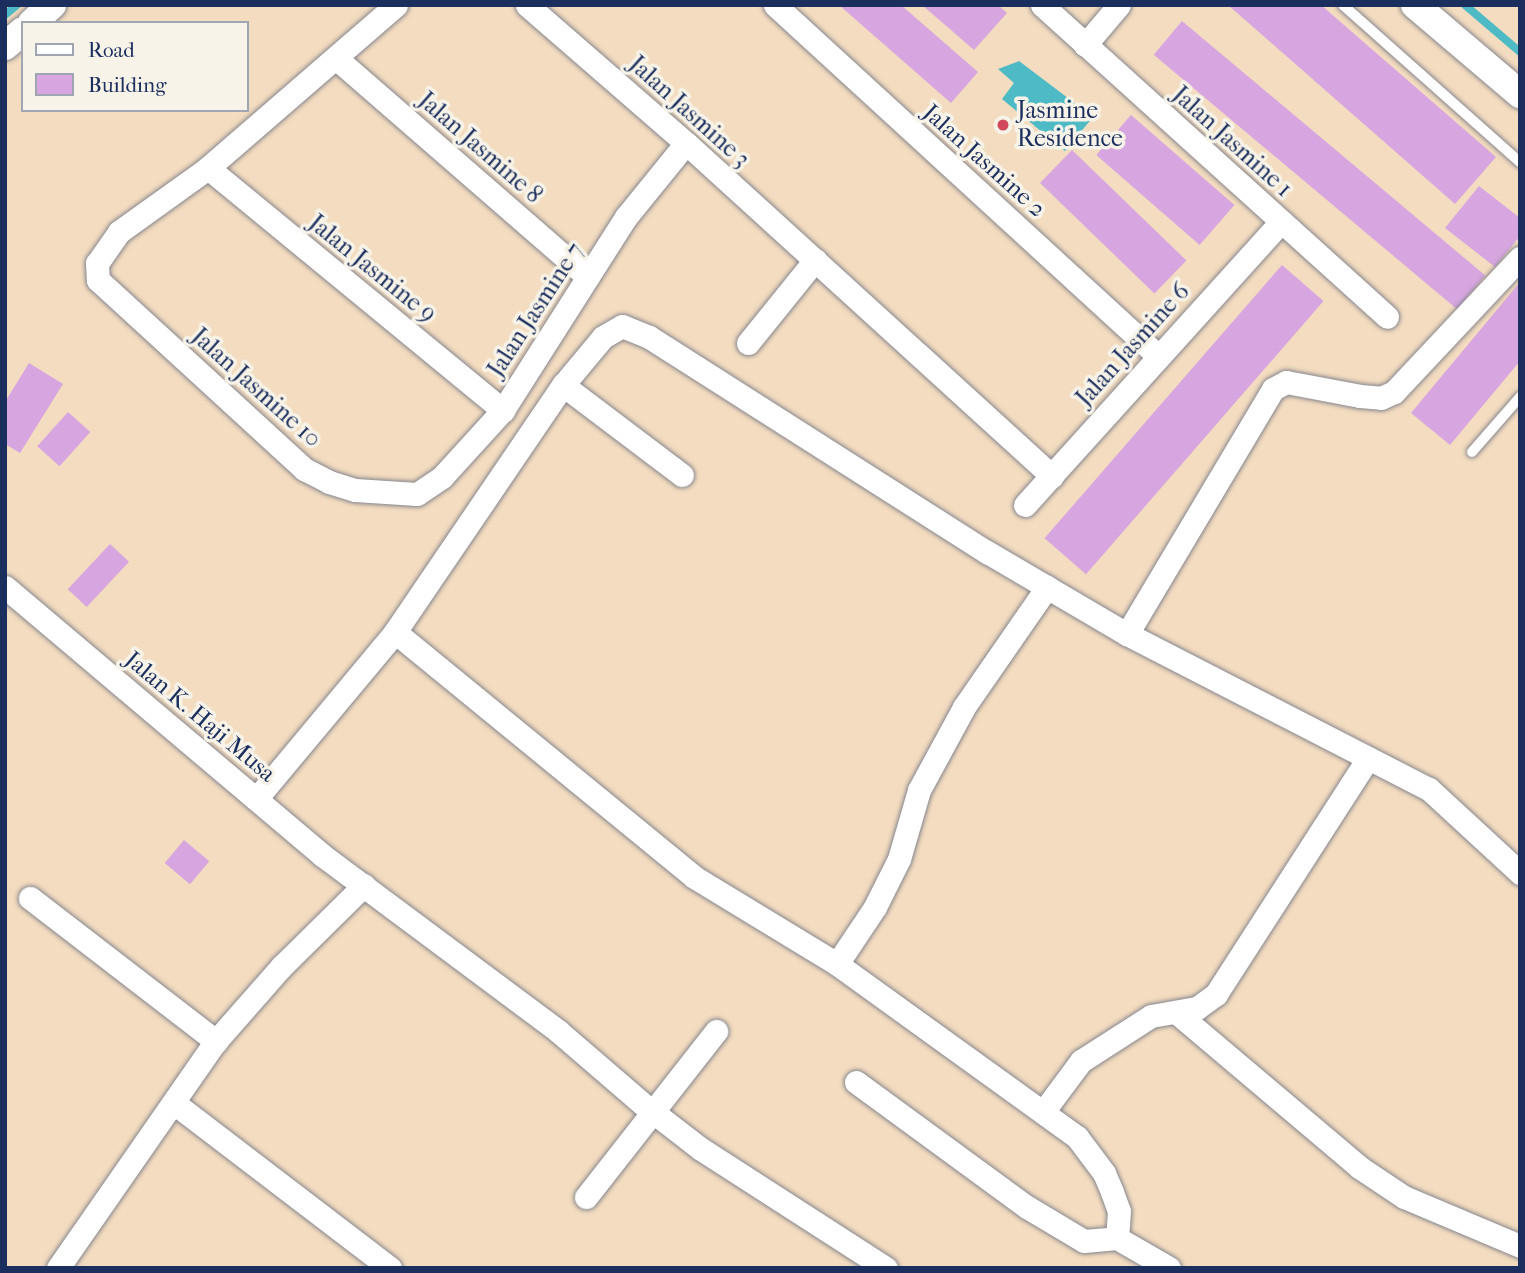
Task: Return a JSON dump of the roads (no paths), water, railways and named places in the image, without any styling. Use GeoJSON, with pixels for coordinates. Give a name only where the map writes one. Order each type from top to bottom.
{"type":"FeatureCollection","features":[{"type":"Feature","properties":{"kind":"street"},"geometry":{"type":"LineString","coordinates":[[34,21],[52,5]]}},
{"type":"Feature","properties":{"kind":"street"},"geometry":{"type":"LineString","coordinates":[[208,168],[337,59],[396,5]]}},
{"type":"Feature","properties":{"kind":"street","name":"Jalan Jasmine 3"},"geometry":{"type":"LineString","coordinates":[[527,5],[686,143],[1052,476]]}},
{"type":"Feature","properties":{"kind":"street","name":"Jalan Jasmine 2"},"geometry":{"type":"LineString","coordinates":[[775,5],[1158,356]]}},
{"type":"Feature","properties":{"kind":"street"},"geometry":{"type":"LineString","coordinates":[[1085,45],[1119,5]]}},
{"type":"Feature","properties":{"kind":"street"},"geometry":{"type":"LineString","coordinates":[[1415,5],[1520,94]]}},
{"type":"Feature","properties":{"kind":"street","name":"Jalan Jasmine 1"},"geometry":{"type":"LineString","coordinates":[[1054,9],[1085,45],[1387,317]]}},
{"type":"Feature","properties":{"kind":"street"},"geometry":{"type":"LineString","coordinates":[[5,46],[21,33]]}},
{"type":"Feature","properties":{"kind":"street","name":"Jalan Jasmine 8"},"geometry":{"type":"LineString","coordinates":[[337,59],[588,277]]}},
{"type":"Feature","properties":{"kind":"street","name":"Jalan Jasmine 7"},"geometry":{"type":"LineString","coordinates":[[417,495],[442,477],[503,410],[626,217],[686,143]]}},
{"type":"Feature","properties":{"kind":"street","name":"Jalan Jasmine 10"},"geometry":{"type":"LineString","coordinates":[[208,168],[119,232],[97,263],[98,280],[304,469],[355,490],[417,495]]}},
{"type":"Feature","properties":{"kind":"street","name":"Jalan Jasmine 9"},"geometry":{"type":"LineString","coordinates":[[208,168],[503,410]]}},
{"type":"Feature","properties":{"kind":"street","name":"Jalan Jasmine 6"},"geometry":{"type":"LineString","coordinates":[[1025,505],[1281,222]]}},
{"type":"Feature","properties":{"kind":"street"},"geometry":{"type":"LineString","coordinates":[[1127,634],[1273,388],[1299,382],[1360,396],[1381,398],[1394,392],[1520,258]]}},
{"type":"Feature","properties":{"kind":"street"},"geometry":{"type":"LineString","coordinates":[[748,343],[815,260]]}},
{"type":"Feature","properties":{"kind":"street"},"geometry":{"type":"LineString","coordinates":[[256,799],[395,632],[563,385],[603,337],[629,327],[1127,634],[1367,760],[1429,789],[1520,873]]}},
{"type":"Feature","properties":{"kind":"street"},"geometry":{"type":"LineString","coordinates":[[563,385],[682,475]]}},
{"type":"Feature","properties":{"kind":"street","name":"Jalan K. Haji Musa"},"geometry":{"type":"LineString","coordinates":[[5,587],[256,799],[558,1031],[653,1112],[701,1149],[887,1268]]}},
{"type":"Feature","properties":{"kind":"street"},"geometry":{"type":"LineString","coordinates":[[837,964],[881,895],[899,859],[919,790],[964,707],[1047,587]]}},
{"type":"Feature","properties":{"kind":"street"},"geometry":{"type":"LineString","coordinates":[[395,632],[694,877],[837,964],[1077,1137],[1104,1173],[1119,1211],[1117,1238]]}},
{"type":"Feature","properties":{"kind":"street"},"geometry":{"type":"LineString","coordinates":[[1043,1112],[1080,1061],[1151,1016],[1197,1008],[1216,994],[1367,760]]}},
{"type":"Feature","properties":{"kind":"street"},"geometry":{"type":"LineString","coordinates":[[58,1268],[216,1041],[282,966],[364,884]]}},
{"type":"Feature","properties":{"kind":"street"},"geometry":{"type":"LineString","coordinates":[[30,898],[216,1041]]}},
{"type":"Feature","properties":{"kind":"street"},"geometry":{"type":"LineString","coordinates":[[1177,1013],[1370,1174],[1404,1197],[1520,1246]]}},
{"type":"Feature","properties":{"kind":"street"},"geometry":{"type":"LineString","coordinates":[[586,1197],[716,1031]]}},
{"type":"Feature","properties":{"kind":"street"},"geometry":{"type":"LineString","coordinates":[[856,1082],[935,1143],[1084,1241],[1117,1238],[1169,1268]]}},
{"type":"Feature","properties":{"kind":"street"},"geometry":{"type":"LineString","coordinates":[[174,1103],[390,1268]]}},
{"type":"Feature","properties":{"kind":"lane"},"geometry":{"type":"LineString","coordinates":[[1343,5],[1520,162]]}},
{"type":"Feature","properties":{"kind":"lane"},"geometry":{"type":"LineString","coordinates":[[1472,452],[1518,403]]}},
{"type":"Feature","properties":{"kind":"water"},"geometry":{"type":"Polygon","coordinates":[[[1019,61],[1093,117],[1065,151],[1002,99],[1014,83],[998,69],[1019,61]]]}},
{"type":"Feature","properties":{"kind":"waterway"},"geometry":{"type":"LineString","coordinates":[[5,15],[17,5]]}},
{"type":"Feature","properties":{"kind":"waterway"},"geometry":{"type":"LineString","coordinates":[[1465,5],[1520,52]]}},
{"type":"Feature","properties":{"kind":"place","name":"Jasmine Residence"},"geometry":{"type":"Point","coordinates":[1003,125]}}]}
